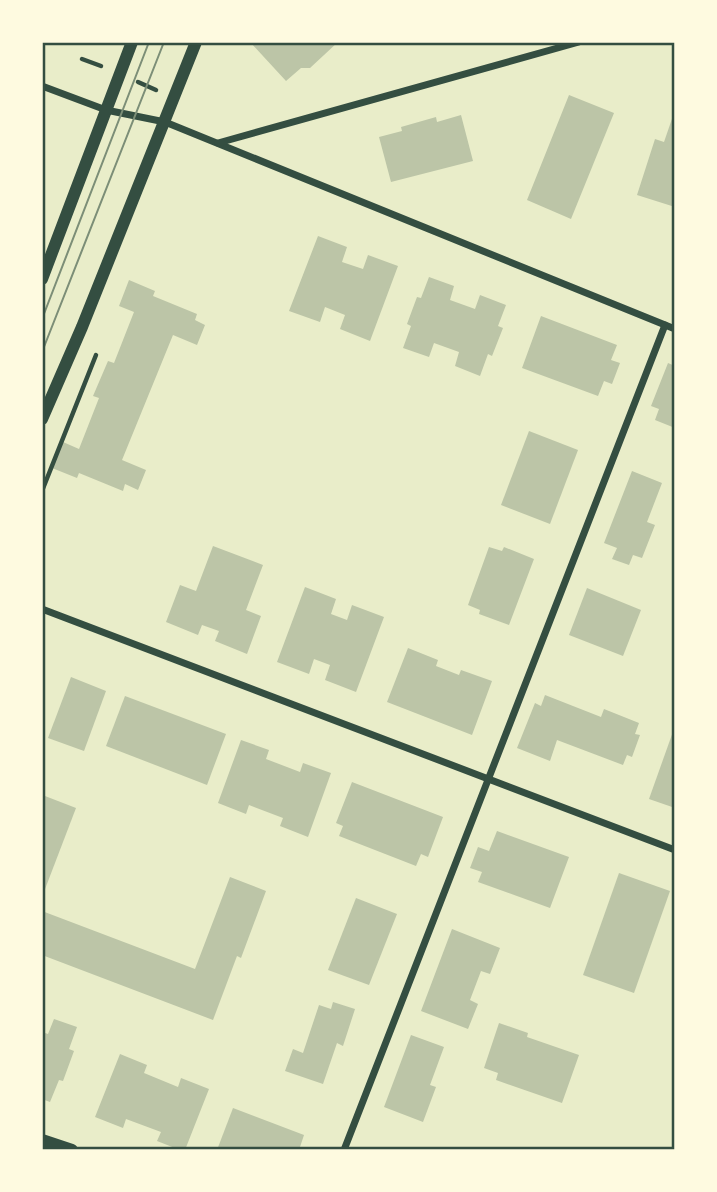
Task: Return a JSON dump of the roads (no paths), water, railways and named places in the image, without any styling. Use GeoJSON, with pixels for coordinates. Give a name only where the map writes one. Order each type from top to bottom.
{"type":"FeatureCollection","features":[{"type":"Feature","properties":{"kind":"street"},"geometry":{"type":"LineString","coordinates":[[42,279],[132,42]]}},
{"type":"Feature","properties":{"kind":"street"},"geometry":{"type":"LineString","coordinates":[[42,419],[82,327],[196,42]]}},
{"type":"Feature","properties":{"kind":"street"},"geometry":{"type":"LineString","coordinates":[[218,143],[579,42]]}},
{"type":"Feature","properties":{"kind":"street"},"geometry":{"type":"LineString","coordinates":[[42,86],[106,110],[165,122],[675,329]]}},
{"type":"Feature","properties":{"kind":"street"},"geometry":{"type":"LineString","coordinates":[[344,1150],[665,325]]}},
{"type":"Feature","properties":{"kind":"street"},"geometry":{"type":"LineString","coordinates":[[42,609],[675,850]]}},
{"type":"Feature","properties":{"kind":"street"},"geometry":{"type":"LineString","coordinates":[[42,1140],[72,1150]]}},
{"type":"Feature","properties":{"kind":"tram line"},"geometry":{"type":"LineString","coordinates":[[42,319],[149,42]]}},
{"type":"Feature","properties":{"kind":"tram line"},"geometry":{"type":"LineString","coordinates":[[42,352],[164,42]]}}]}
